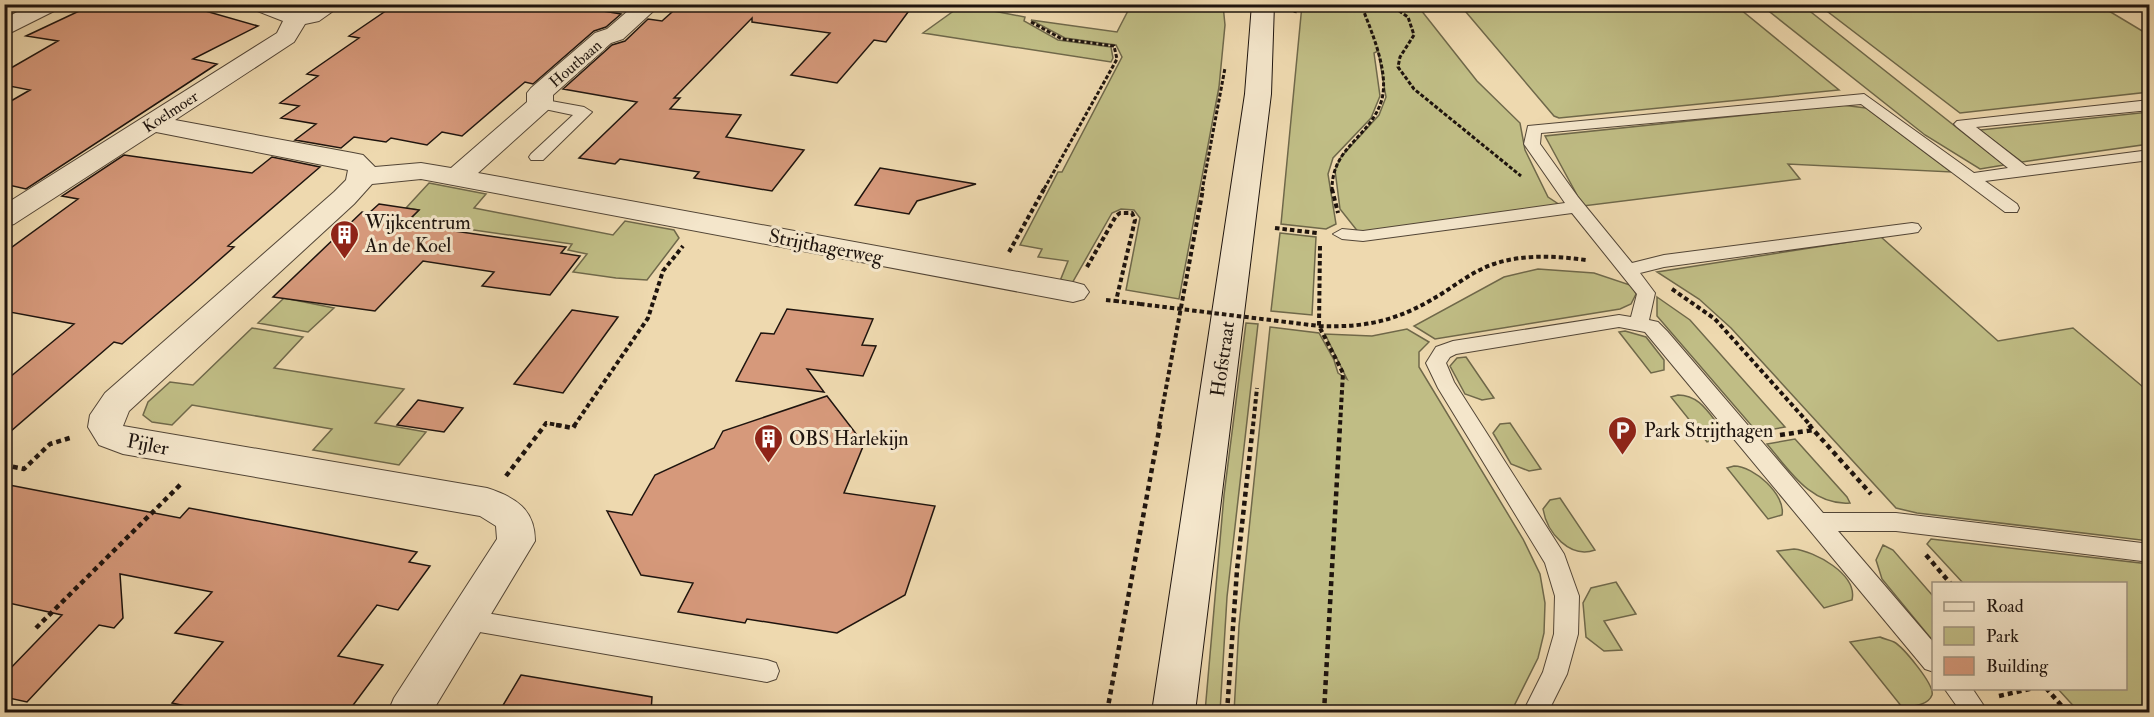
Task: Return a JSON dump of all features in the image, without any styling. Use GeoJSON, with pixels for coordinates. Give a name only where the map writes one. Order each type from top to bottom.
{"type":"FeatureCollection","features":[{"type":"Feature","properties":{"kind":"street"},"geometry":{"type":"LineString","coordinates":[[4,29],[50,4]]}},
{"type":"Feature","properties":{"kind":"street"},"geometry":{"type":"LineString","coordinates":[[260,4],[289,14],[296,19],[311,16],[332,4]]}},
{"type":"Feature","properties":{"kind":"street","name":"Houtbaan"},"geometry":{"type":"LineString","coordinates":[[457,177],[540,104],[540,93],[603,38],[615,34],[650,4]]}},
{"type":"Feature","properties":{"kind":"street","name":"Hofstraat"},"geometry":{"type":"LineString","coordinates":[[1173,712],[1258,94],[1263,4]]}},
{"type":"Feature","properties":{"kind":"street","name":"Koelmoer"},"geometry":{"type":"LineString","coordinates":[[4,218],[286,37],[296,19]]}},
{"type":"Feature","properties":{"kind":"street"},"geometry":{"type":"LineString","coordinates":[[151,123],[353,161],[362,167],[362,176]]}},
{"type":"Feature","properties":{"kind":"street","name":"Strijthagerweg"},"geometry":{"type":"LineString","coordinates":[[362,176],[421,171],[1074,292]]}},
{"type":"Feature","properties":{"kind":"street","name":"Pijler"},"geometry":{"type":"LineString","coordinates":[[362,176],[344,198],[117,402],[107,415],[105,427],[111,436],[123,441],[487,504],[509,514],[517,526],[516,541],[409,712]]}},
{"type":"Feature","properties":{"kind":"lane"},"geometry":{"type":"LineString","coordinates":[[1639,324],[1646,293],[1574,204],[1532,144],[1534,129],[1864,99],[2012,208]]}},
{"type":"Feature","properties":{"kind":"lane"},"geometry":{"type":"LineString","coordinates":[[537,157],[585,112],[540,104]]}},
{"type":"Feature","properties":{"kind":"lane"},"geometry":{"type":"LineString","coordinates":[[2022,171],[1962,124],[2150,105]]}},
{"type":"Feature","properties":{"kind":"lane"},"geometry":{"type":"LineString","coordinates":[[1970,178],[2150,155]]}},
{"type":"Feature","properties":{"kind":"lane"},"geometry":{"type":"LineString","coordinates":[[1342,234],[1363,236],[1574,204]]}},
{"type":"Feature","properties":{"kind":"lane"},"geometry":{"type":"LineString","coordinates":[[1628,270],[1664,261],[1912,228]]}},
{"type":"Feature","properties":{"kind":"lane"},"geometry":{"type":"LineString","coordinates":[[1535,712],[1555,674],[1566,634],[1567,596],[1556,561],[1445,383],[1436,363],[1443,352],[1453,348],[1619,321],[1651,327],[1660,336],[1932,659]]}},
{"type":"Feature","properties":{"kind":"lane"},"geometry":{"type":"LineString","coordinates":[[1818,522],[1896,522],[2150,553]]}},
{"type":"Feature","properties":{"kind":"lane"},"geometry":{"type":"LineString","coordinates":[[468,620],[767,671]]}},
{"type":"Feature","properties":{"kind":"lane"},"geometry":{"type":"LineString","coordinates":[[1958,690],[1976,712]]}},
{"type":"Feature","properties":{"kind":"path"},"geometry":{"type":"LineString","coordinates":[[1275,228],[1342,234],[1332,168],[1338,156],[1374,118],[1383,96],[1374,39],[1361,4]]}},
{"type":"Feature","properties":{"kind":"path"},"geometry":{"type":"LineString","coordinates":[[1389,4],[1408,17],[1414,35],[1400,57],[1398,67],[1414,89],[1523,178],[1574,204]]}},
{"type":"Feature","properties":{"kind":"path"},"geometry":{"type":"LineString","coordinates":[[994,279],[1117,59],[1114,46],[1062,39],[1028,20],[1030,16],[1006,13],[1009,5]]}},
{"type":"Feature","properties":{"kind":"path"},"geometry":{"type":"LineString","coordinates":[[1107,712],[1226,65]]}},
{"type":"Feature","properties":{"kind":"path"},"geometry":{"type":"LineString","coordinates":[[1074,292],[1116,216],[1127,212],[1134,216],[1135,220],[1116,301],[1319,326]]}},
{"type":"Feature","properties":{"kind":"path"},"geometry":{"type":"LineString","coordinates":[[487,504],[546,423],[573,428],[648,318],[663,272],[702,222]]}},
{"type":"Feature","properties":{"kind":"path"},"geometry":{"type":"LineString","coordinates":[[1321,233],[1319,326],[1342,373],[1324,712]]}},
{"type":"Feature","properties":{"kind":"path"},"geometry":{"type":"LineString","coordinates":[[4,465],[24,468],[50,444],[105,427]]}},
{"type":"Feature","properties":{"kind":"path"},"geometry":{"type":"LineString","coordinates":[[36,628],[208,456]]}},
{"type":"Feature","properties":{"kind":"path"},"geometry":{"type":"LineString","coordinates":[[2048,690],[2067,712]]}},
{"type":"Feature","properties":{"kind":"green space"},"geometry":{"type":"Polygon","coordinates":[[[962,5],[1025,17],[1024,21],[1058,40],[1111,47],[1113,58],[1111,62],[923,33],[962,5]]]}},
{"type":"Feature","properties":{"kind":"green space"},"geometry":{"type":"Polygon","coordinates":[[[1131,5],[1223,5],[1225,25],[1219,87],[1179,299],[1126,290],[1140,218],[1134,210],[1121,209],[1112,213],[1071,285],[1058,286],[1068,261],[1038,257],[1042,249],[1020,245],[1058,172],[1062,172],[1122,57],[1116,45],[1065,38],[1031,20],[1117,32],[1131,5]]]}},
{"type":"Feature","properties":{"kind":"green space"},"geometry":{"type":"Polygon","coordinates":[[[1302,5],[1417,5],[1477,81],[1520,123],[1525,150],[1548,197],[1560,205],[1359,233],[1340,209],[1335,170],[1341,157],[1379,115],[1386,97],[1378,51],[1374,53],[1380,96],[1371,118],[1333,158],[1328,174],[1336,224],[1326,229],[1281,224],[1302,5]]]}},
{"type":"Feature","properties":{"kind":"green space"},"geometry":{"type":"Polygon","coordinates":[[[1460,5],[1735,5],[1839,90],[1559,118],[1554,116],[1460,5]]]}},
{"type":"Feature","properties":{"kind":"green space"},"geometry":{"type":"Polygon","coordinates":[[[1761,5],[1802,5],[2004,165],[1980,169],[1925,135],[1761,5]]]}},
{"type":"Feature","properties":{"kind":"green space"},"geometry":{"type":"Polygon","coordinates":[[[1819,5],[2099,5],[2149,35],[2149,92],[1960,113],[1819,5]]]}},
{"type":"Feature","properties":{"kind":"green space"},"geometry":{"type":"Polygon","coordinates":[[[1842,105],[1866,108],[1951,172],[1788,164],[1800,179],[1583,206],[1545,136],[1842,105]]]}},
{"type":"Feature","properties":{"kind":"green space"},"geometry":{"type":"Polygon","coordinates":[[[2149,112],[2149,144],[2022,162],[1980,130],[2149,112]]]}},
{"type":"Feature","properties":{"kind":"green space"},"geometry":{"type":"Polygon","coordinates":[[[429,183],[486,194],[474,208],[613,235],[625,221],[674,230],[679,238],[647,280],[573,272],[587,254],[568,250],[572,244],[453,227],[449,230],[412,225],[417,220],[410,219],[419,210],[406,208],[429,183]]]}},
{"type":"Feature","properties":{"kind":"green space"},"geometry":{"type":"Polygon","coordinates":[[[1280,233],[1316,237],[1312,315],[1271,311],[1280,233]]]}},
{"type":"Feature","properties":{"kind":"green space"},"geometry":{"type":"Polygon","coordinates":[[[1881,237],[1998,341],[2073,328],[2149,392],[2149,541],[1917,513],[1896,508],[1731,328],[1699,299],[1657,272],[1881,237]]]}},
{"type":"Feature","properties":{"kind":"green space"},"geometry":{"type":"Polygon","coordinates":[[[1538,269],[1594,273],[1633,286],[1636,294],[1631,304],[1620,309],[1435,339],[1414,326],[1504,277],[1538,269]]]}},
{"type":"Feature","properties":{"kind":"green space"},"geometry":{"type":"Polygon","coordinates":[[[1657,297],[1690,320],[1785,427],[1757,432],[1657,316],[1657,297]]]}},
{"type":"Feature","properties":{"kind":"green space"},"geometry":{"type":"Polygon","coordinates":[[[284,298],[334,308],[308,332],[258,323],[284,298]]]}},
{"type":"Feature","properties":{"kind":"green space"},"geometry":{"type":"Polygon","coordinates":[[[1246,323],[1258,324],[1227,597],[1220,712],[1205,712],[1224,495],[1246,323]]]}},
{"type":"Feature","properties":{"kind":"green space"},"geometry":{"type":"Polygon","coordinates":[[[1270,327],[1319,333],[1334,360],[1338,373],[1347,379],[1325,334],[1372,336],[1407,329],[1429,342],[1419,352],[1419,367],[1523,539],[1540,574],[1545,603],[1544,633],[1538,658],[1511,712],[1234,712],[1239,626],[1270,327]]]}},
{"type":"Feature","properties":{"kind":"green space"},"geometry":{"type":"Polygon","coordinates":[[[252,328],[303,337],[274,368],[404,389],[375,423],[426,432],[399,465],[313,450],[332,429],[192,405],[172,425],[152,422],[143,415],[148,402],[170,382],[193,385],[252,328]]]}},
{"type":"Feature","properties":{"kind":"green space"},"geometry":{"type":"Polygon","coordinates":[[[1625,331],[1646,337],[1664,360],[1664,370],[1651,373],[1619,332],[1625,331]]]}},
{"type":"Feature","properties":{"kind":"green space"},"geometry":{"type":"Polygon","coordinates":[[[1466,357],[1494,398],[1482,400],[1465,394],[1450,366],[1457,358],[1466,357]]]}},
{"type":"Feature","properties":{"kind":"green space"},"geometry":{"type":"Polygon","coordinates":[[[1678,395],[1692,398],[1707,410],[1720,427],[1722,432],[1720,438],[1707,442],[1671,397],[1678,395]]]}},
{"type":"Feature","properties":{"kind":"green space"},"geometry":{"type":"Polygon","coordinates":[[[1510,423],[1541,469],[1529,471],[1511,464],[1493,433],[1500,424],[1510,423]]]}},
{"type":"Feature","properties":{"kind":"green space"},"geometry":{"type":"Polygon","coordinates":[[[1795,439],[1850,503],[1824,499],[1812,493],[1793,475],[1767,444],[1795,439]]]}},
{"type":"Feature","properties":{"kind":"green space"},"geometry":{"type":"Polygon","coordinates":[[[1734,466],[1750,471],[1767,483],[1779,499],[1782,515],[1768,519],[1727,468],[1734,466]]]}},
{"type":"Feature","properties":{"kind":"green space"},"geometry":{"type":"Polygon","coordinates":[[[1560,498],[1595,550],[1577,551],[1569,547],[1561,542],[1549,527],[1543,509],[1550,500],[1560,498]]]}},
{"type":"Feature","properties":{"kind":"green space"},"geometry":{"type":"Polygon","coordinates":[[[1931,539],[2149,564],[2149,712],[2079,712],[2059,690],[2127,690],[2127,582],[1962,582],[1927,544],[1931,539]]]}},
{"type":"Feature","properties":{"kind":"green space"},"geometry":{"type":"Polygon","coordinates":[[[1883,545],[1893,550],[1932,595],[1932,640],[1882,579],[1876,560],[1883,545]]]}},
{"type":"Feature","properties":{"kind":"green space"},"geometry":{"type":"Polygon","coordinates":[[[1794,549],[1823,559],[1842,573],[1852,590],[1852,600],[1824,608],[1777,551],[1794,549]]]}},
{"type":"Feature","properties":{"kind":"green space"},"geometry":{"type":"Polygon","coordinates":[[[1616,582],[1636,614],[1604,621],[1622,650],[1604,651],[1586,637],[1583,603],[1591,588],[1616,582]]]}},
{"type":"Feature","properties":{"kind":"green space"},"geometry":{"type":"Polygon","coordinates":[[[1880,637],[1894,642],[1911,658],[1929,683],[1932,690],[1930,699],[1919,705],[1902,707],[1850,642],[1880,637]]]}},
{"type":"Feature","properties":{"kind":"building"},"geometry":{"type":"Polygon","coordinates":[[[94,4],[181,4],[258,26],[193,59],[217,64],[26,189],[4,184],[4,105],[30,90],[4,85],[4,72],[58,41],[26,36],[94,4]]]}},
{"type":"Feature","properties":{"kind":"building"},"geometry":{"type":"Polygon","coordinates":[[[396,4],[561,4],[621,14],[606,27],[594,31],[533,84],[525,82],[462,136],[442,132],[427,145],[391,138],[386,142],[354,137],[341,148],[295,140],[316,124],[281,118],[299,106],[280,103],[318,76],[307,74],[359,38],[349,36],[396,4]]]}},
{"type":"Feature","properties":{"kind":"building"},"geometry":{"type":"Polygon","coordinates":[[[681,4],[914,4],[886,42],[874,40],[837,83],[791,75],[830,33],[752,22],[752,18],[674,98],[680,98],[670,109],[741,115],[726,137],[804,150],[772,191],[694,178],[699,172],[620,159],[615,164],[579,158],[637,102],[563,89],[612,45],[625,41],[648,19],[662,21],[681,4]]]}},
{"type":"Feature","properties":{"kind":"building"},"geometry":{"type":"Polygon","coordinates":[[[124,155],[252,173],[272,157],[320,167],[228,246],[234,247],[122,344],[114,342],[4,437],[4,382],[74,324],[4,311],[4,253],[78,199],[62,196],[124,155]]]}},
{"type":"Feature","properties":{"kind":"building"},"geometry":{"type":"Polygon","coordinates":[[[880,168],[976,184],[917,201],[909,214],[855,205],[880,168]]]}},
{"type":"Feature","properties":{"kind":"building"},"geometry":{"type":"Polygon","coordinates":[[[379,204],[419,210],[410,219],[417,220],[412,225],[566,247],[561,253],[580,256],[550,295],[482,286],[494,272],[423,261],[375,311],[273,297],[362,212],[369,213],[379,204]]]}},
{"type":"Feature","properties":{"kind":"building"},"geometry":{"type":"Polygon","coordinates":[[[787,309],[873,319],[862,345],[876,346],[863,376],[807,369],[824,392],[736,381],[761,333],[774,334],[787,309]]]}},
{"type":"Feature","properties":{"kind":"building"},"geometry":{"type":"Polygon","coordinates":[[[572,310],[618,317],[563,393],[514,384],[572,310]]]}},
{"type":"Feature","properties":{"kind":"building","name":"OBS Harlekijn"},"geometry":{"type":"Polygon","coordinates":[[[827,396],[864,444],[844,493],[935,506],[905,595],[837,633],[747,619],[745,623],[678,612],[693,583],[641,575],[607,511],[632,515],[655,475],[714,448],[723,431],[827,396]]]}},
{"type":"Feature","properties":{"kind":"building"},"geometry":{"type":"Polygon","coordinates":[[[418,400],[463,408],[444,432],[397,425],[418,400]]]}},
{"type":"Feature","properties":{"kind":"building"},"geometry":{"type":"Polygon","coordinates":[[[4,484],[180,518],[189,508],[321,533],[417,552],[409,562],[430,566],[398,610],[377,605],[338,656],[383,665],[348,712],[212,712],[172,703],[223,642],[175,633],[212,592],[120,574],[123,618],[114,628],[99,625],[27,702],[4,697],[4,675],[62,615],[4,602],[4,484]]]}},
{"type":"Feature","properties":{"kind":"building"},"geometry":{"type":"Polygon","coordinates":[[[521,675],[652,697],[651,712],[499,712],[521,675]]]}},
{"type":"Feature","properties":{"kind":"place","name":"Wijkcentrum An de Koel"},"geometry":{"type":"Point","coordinates":[344,260]}},
{"type":"Feature","properties":{"kind":"place","name":"Park Strijthagen"},"geometry":{"type":"Point","coordinates":[1623,456]}},
{"type":"Feature","properties":{"kind":"place","name":"OBS Harlekijn"},"geometry":{"type":"Point","coordinates":[768,464]}}]}
